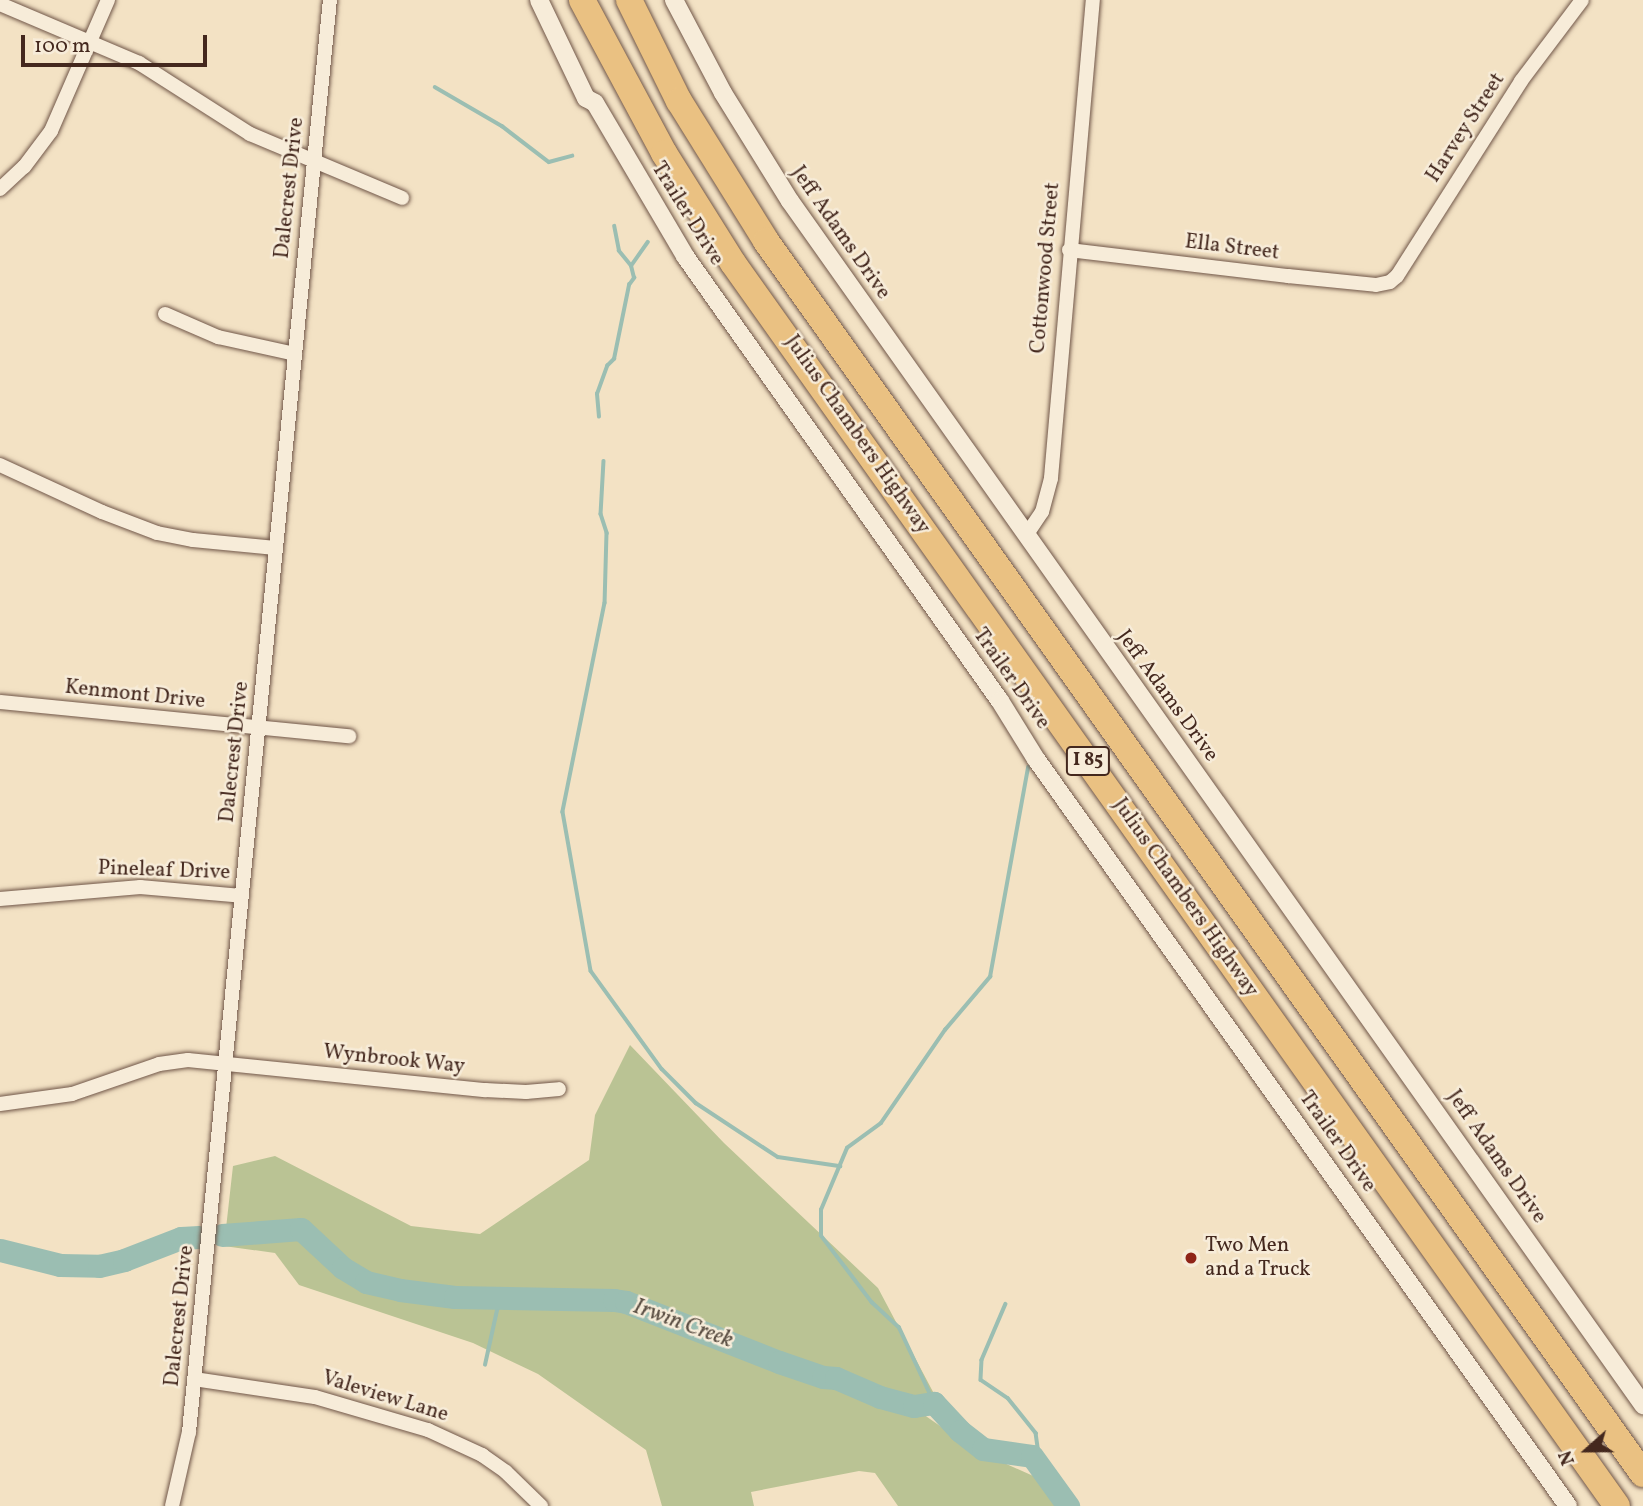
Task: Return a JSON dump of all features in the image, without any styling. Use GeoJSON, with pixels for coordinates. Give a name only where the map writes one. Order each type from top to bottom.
{"type":"FeatureCollection","features":[{"type":"Feature","properties":{"kind":"highway","name":"Julius Chambers Highway"},"geometry":{"type":"LineString","coordinates":[[582,0],[664,153],[733,263],[1617,1506]]}},
{"type":"Feature","properties":{"kind":"highway","name":"Julius Chambers Highway"},"geometry":{"type":"LineString","coordinates":[[629,0],[679,101],[766,241],[1643,1474]]}},
{"type":"Feature","properties":{"kind":"street"},"geometry":{"type":"LineString","coordinates":[[0,189],[24,167],[51,131],[108,0]]}},
{"type":"Feature","properties":{"kind":"street","name":"Dalecrest Drive"},"geometry":{"type":"LineString","coordinates":[[172,1506],[189,1432],[330,0]]}},
{"type":"Feature","properties":{"kind":"street","name":"Trailer Drive"},"geometry":{"type":"LineString","coordinates":[[539,0],[586,98],[595,103],[685,256],[1000,701],[1036,759],[1567,1506]]}},
{"type":"Feature","properties":{"kind":"street","name":"Jeff Adams Drive"},"geometry":{"type":"LineString","coordinates":[[674,0],[723,93],[784,192],[1643,1405]]}},
{"type":"Feature","properties":{"kind":"street","name":"Cottonwood Street"},"geometry":{"type":"LineString","coordinates":[[1027,534],[1042,512],[1051,478],[1093,0]]}},
{"type":"Feature","properties":{"kind":"street","name":"Harvey Street"},"geometry":{"type":"LineString","coordinates":[[1390,282],[1397,276],[1521,81],[1582,0]]}},
{"type":"Feature","properties":{"kind":"street"},"geometry":{"type":"LineString","coordinates":[[0,4],[159,74],[250,134],[402,198]]}},
{"type":"Feature","properties":{"kind":"street","name":"Ella Street"},"geometry":{"type":"LineString","coordinates":[[1069,250],[1300,278],[1376,285],[1390,282]]}},
{"type":"Feature","properties":{"kind":"street"},"geometry":{"type":"LineString","coordinates":[[165,314],[218,337],[295,354]]}},
{"type":"Feature","properties":{"kind":"street"},"geometry":{"type":"LineString","coordinates":[[0,465],[147,530],[193,540],[276,548]]}},
{"type":"Feature","properties":{"kind":"street","name":"Kenmont Drive"},"geometry":{"type":"LineString","coordinates":[[0,702],[349,736]]}},
{"type":"Feature","properties":{"kind":"street","name":"Pineleaf Drive"},"geometry":{"type":"LineString","coordinates":[[0,900],[98,888],[140,887],[242,896]]}},
{"type":"Feature","properties":{"kind":"street","name":"Wynbrook Way"},"geometry":{"type":"LineString","coordinates":[[0,1104],[72,1094],[159,1064],[188,1060],[495,1091],[559,1089]]}},
{"type":"Feature","properties":{"kind":"street","name":"Valeview Lane"},"geometry":{"type":"LineString","coordinates":[[194,1378],[315,1396],[428,1430],[482,1455],[513,1478],[541,1506]]}},
{"type":"Feature","properties":{"kind":"green space"},"geometry":{"type":"Polygon","coordinates":[[[630,1045],[724,1143],[878,1288],[940,1405],[920,1412],[973,1449],[1040,1479],[1059,1506],[898,1506],[875,1473],[859,1471],[751,1492],[754,1506],[662,1506],[646,1450],[538,1374],[473,1343],[299,1285],[275,1253],[224,1246],[233,1166],[275,1156],[411,1226],[480,1234],[589,1160],[595,1115],[630,1045]]]}},
{"type":"Feature","properties":{"kind":"waterway"},"geometry":{"type":"LineString","coordinates":[[435,87],[502,126],[549,162],[572,156]]}},
{"type":"Feature","properties":{"kind":"waterway"},"geometry":{"type":"LineString","coordinates":[[599,417],[597,394],[607,366],[614,359],[629,285],[634,278],[631,266],[619,251],[614,226]]}},
{"type":"Feature","properties":{"kind":"waterway"},"geometry":{"type":"LineString","coordinates":[[631,266],[648,242]]}},
{"type":"Feature","properties":{"kind":"waterway"},"geometry":{"type":"LineString","coordinates":[[604,461],[601,514],[607,533],[605,603],[563,812],[591,971],[662,1069],[696,1103],[778,1157],[840,1166]]}},
{"type":"Feature","properties":{"kind":"waterway"},"geometry":{"type":"LineString","coordinates":[[934,1403],[899,1328],[872,1303],[821,1236],[821,1210],[847,1148],[881,1123],[945,1030],[990,977],[1028,767]]}},
{"type":"Feature","properties":{"kind":"waterway","name":"Irwin Creek"},"geometry":{"type":"LineString","coordinates":[[222,1235],[301,1229],[343,1268],[366,1282],[400,1290],[455,1297],[626,1302],[779,1362],[823,1377],[836,1378],[880,1397],[914,1406],[934,1403],[960,1431],[983,1449],[1032,1456],[1068,1506]]}},
{"type":"Feature","properties":{"kind":"waterway","name":"Irwin Creek"},"geometry":{"type":"LineString","coordinates":[[0,1250],[60,1265],[99,1266],[124,1260],[181,1238],[199,1237]]}},
{"type":"Feature","properties":{"kind":"waterway"},"geometry":{"type":"LineString","coordinates":[[485,1365],[500,1297]]}},
{"type":"Feature","properties":{"kind":"waterway"},"geometry":{"type":"LineString","coordinates":[[1006,1304],[982,1360],[981,1380],[1008,1398],[1036,1433],[1039,1454],[1032,1456]]}},
{"type":"Feature","properties":{"kind":"place","name":"Two Men and a Truck"},"geometry":{"type":"Point","coordinates":[1191,1258]}}]}
